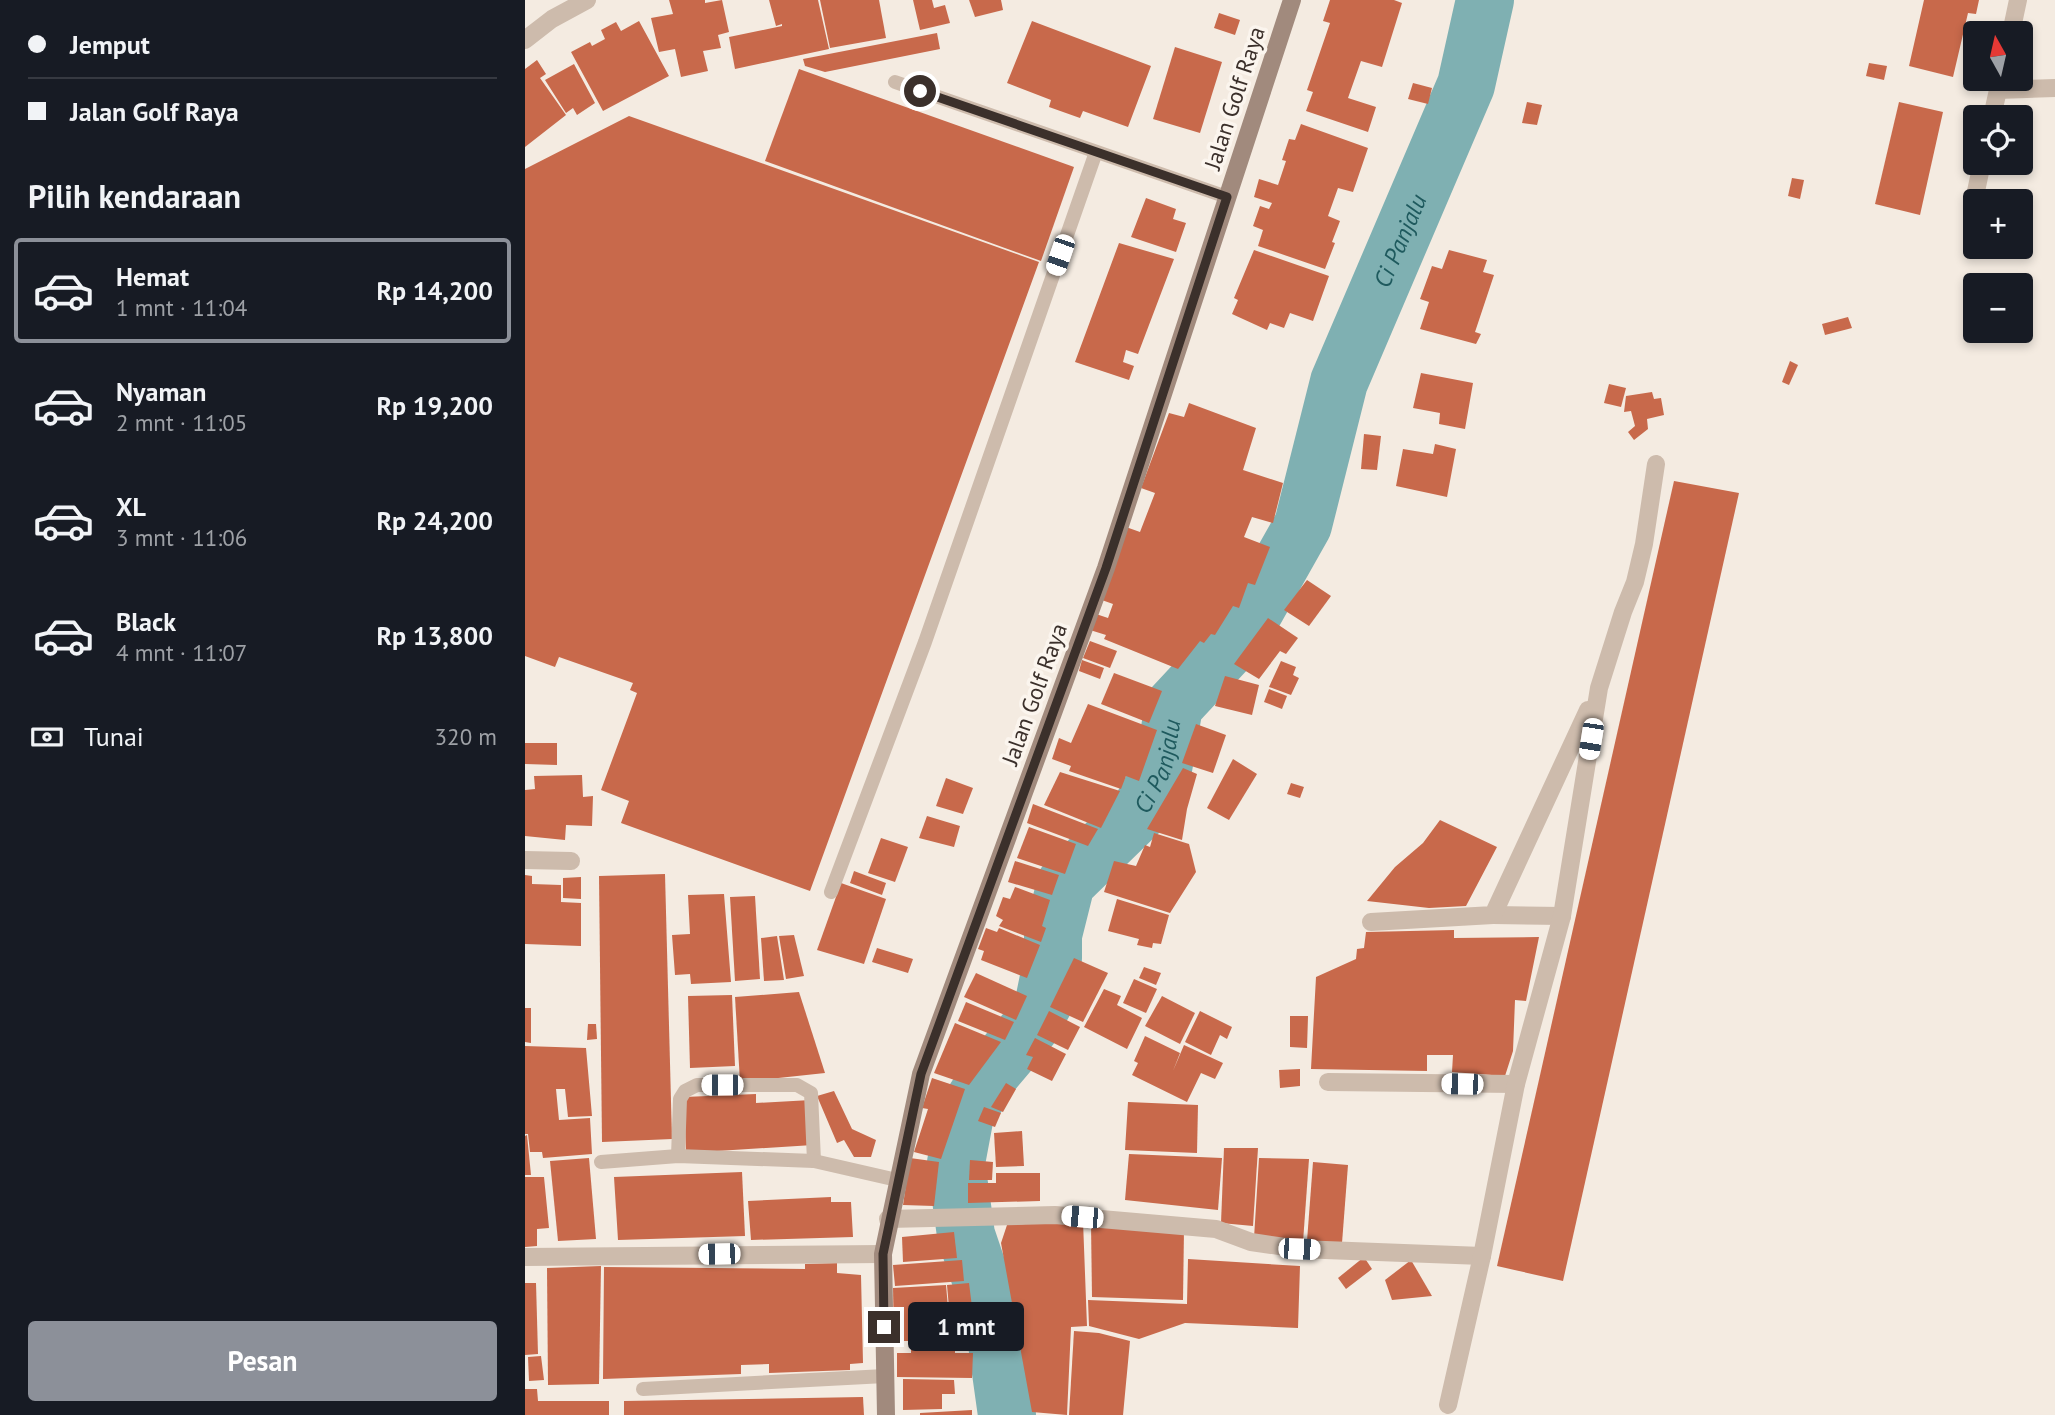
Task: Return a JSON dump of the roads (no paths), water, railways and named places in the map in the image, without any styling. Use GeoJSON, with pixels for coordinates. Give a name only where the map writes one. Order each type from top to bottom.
{"type":"FeatureCollection","features":[{"type":"Feature","properties":{"kind":"street"},"geometry":{"type":"LineString","coordinates":[[525,40],[552,19],[587,0]]}},
{"type":"Feature","properties":{"kind":"street","name":"Jalan Golf Raya"},"geometry":{"type":"LineString","coordinates":[[885,1415],[883,1254],[888,1219],[921,1074],[1106,568],[1292,0]]}},
{"type":"Feature","properties":{"kind":"street"},"geometry":{"type":"LineString","coordinates":[[2014,21],[2018,0]]}},
{"type":"Feature","properties":{"kind":"street"},"geometry":{"type":"LineString","coordinates":[[2033,86],[2055,88]]}},
{"type":"Feature","properties":{"kind":"street"},"geometry":{"type":"LineString","coordinates":[[1493,915],[1599,688],[1635,582],[1644,544],[1655,464]]}},
{"type":"Feature","properties":{"kind":"street"},"geometry":{"type":"LineString","coordinates":[[1448,1405],[1482,1256],[1516,1084],[1562,916],[1599,688]]}},
{"type":"Feature","properties":{"kind":"street"},"geometry":{"type":"LineString","coordinates":[[525,860],[571,861]]}},
{"type":"Feature","properties":{"kind":"street"},"geometry":{"type":"LineString","coordinates":[[1371,922],[1493,915],[1562,916]]}},
{"type":"Feature","properties":{"kind":"street"},"geometry":{"type":"LineString","coordinates":[[1328,1082],[1516,1084]]}},
{"type":"Feature","properties":{"kind":"street"},"geometry":{"type":"LineString","coordinates":[[888,1219],[1055,1215],[1216,1229],[1251,1242],[1299,1249],[1482,1256]]}},
{"type":"Feature","properties":{"kind":"street"},"geometry":{"type":"LineString","coordinates":[[525,1257],[883,1254]]}},
{"type":"Feature","properties":{"kind":"lane"},"geometry":{"type":"LineString","coordinates":[[895,82],[1227,197]]}},
{"type":"Feature","properties":{"kind":"lane"},"geometry":{"type":"LineString","coordinates":[[831,892],[925,642],[1096,152]]}},
{"type":"Feature","properties":{"kind":"lane"},"geometry":{"type":"LineString","coordinates":[[678,1156],[680,1099],[685,1091],[697,1085],[797,1085],[811,1093],[814,1161]]}},
{"type":"Feature","properties":{"kind":"lane"},"geometry":{"type":"LineString","coordinates":[[601,1162],[678,1156],[814,1161],[897,1180]]}},
{"type":"Feature","properties":{"kind":"lane"},"geometry":{"type":"LineString","coordinates":[[643,1389],[885,1376]]}},
{"type":"Feature","properties":{"kind":"waterway","name":"Ci Panjalu"},"geometry":{"type":"LineString","coordinates":[[1007,1415],[993,1315],[966,1235],[956,1163],[965,1115],[992,1072],[1030,1027],[1044,1002],[1053,958],[1053,935],[1066,883],[1140,811],[1163,769],[1174,706],[1242,633],[1303,525],[1339,382],[1466,85],[1485,0]]}}]}
